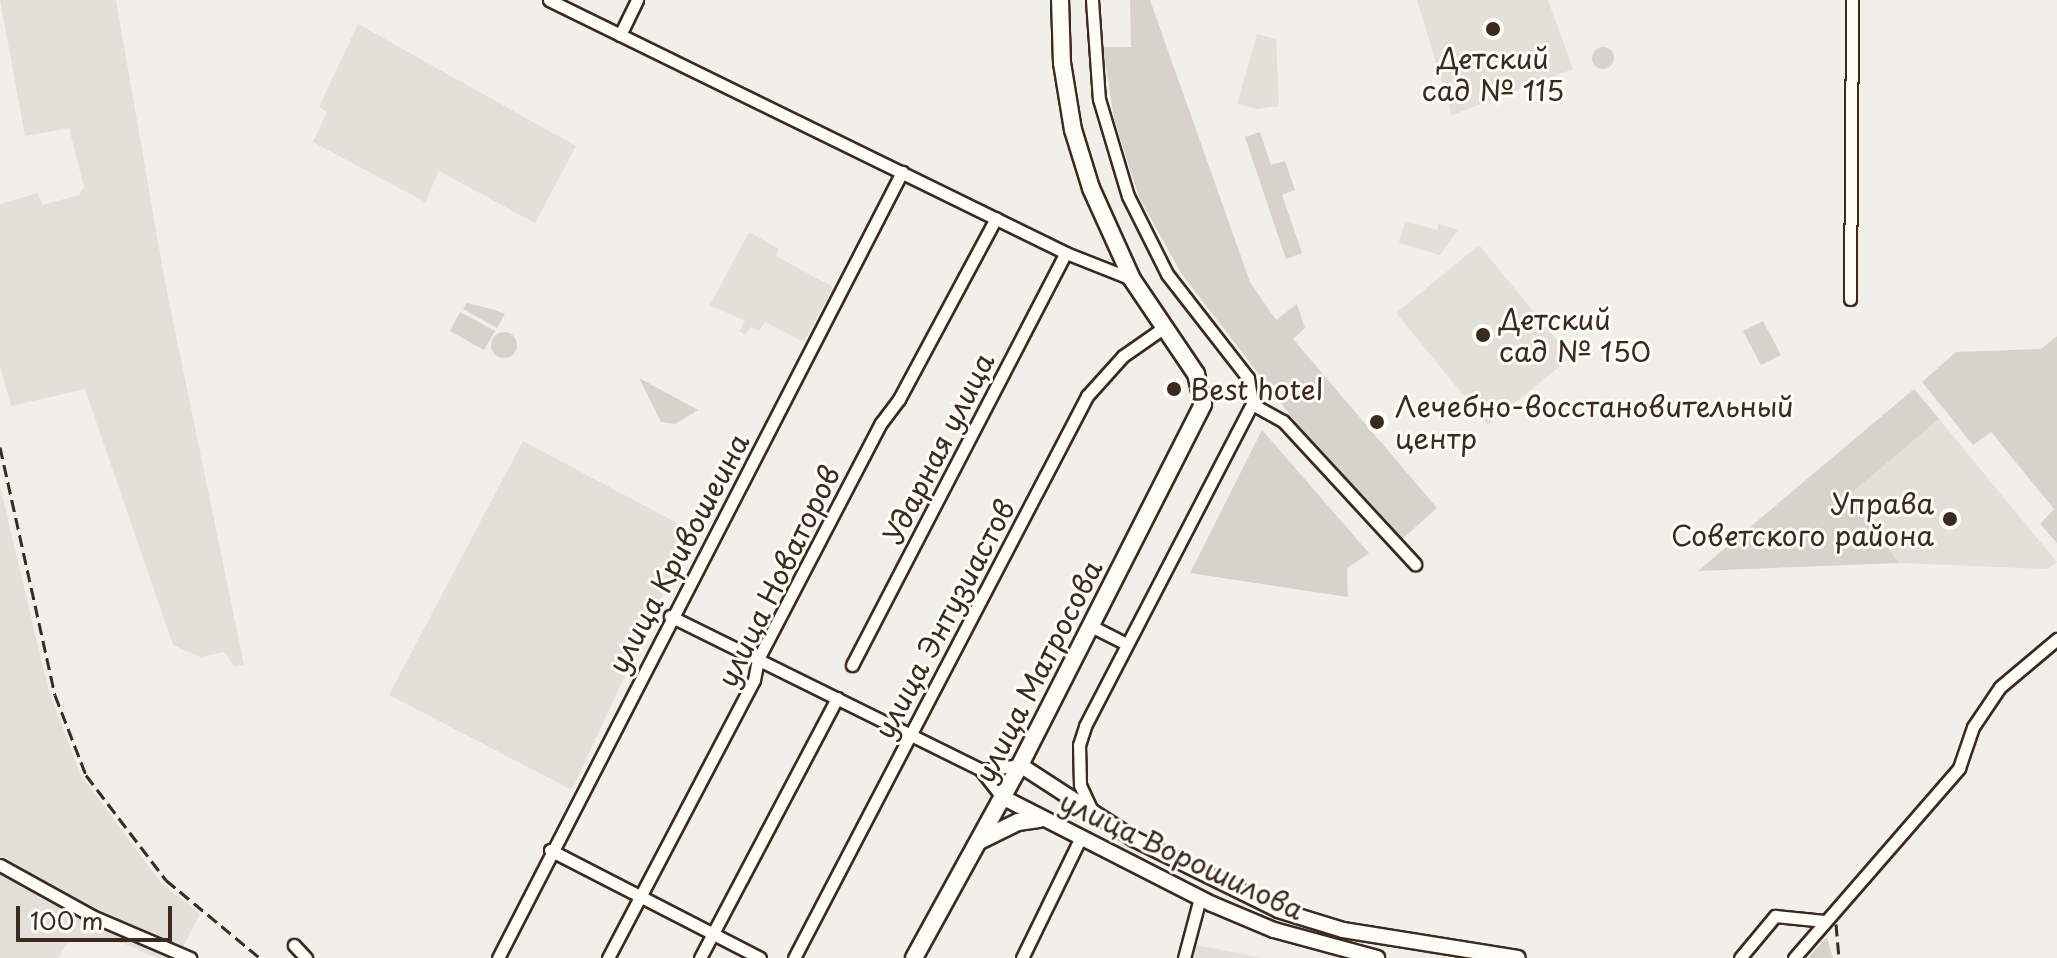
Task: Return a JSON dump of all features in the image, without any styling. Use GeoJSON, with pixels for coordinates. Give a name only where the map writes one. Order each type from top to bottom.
{"type":"FeatureCollection","features":[{"type":"Feature","properties":{"kind":"highway"},"geometry":{"type":"LineString","coordinates":[[1060,0],[1062,63],[1073,130],[1091,188],[1132,279],[1166,326]]}},
{"type":"Feature","properties":{"kind":"highway","name":"улица Матросова"},"geometry":{"type":"LineString","coordinates":[[914,958],[1020,765],[1203,404],[1196,374],[1166,326]]}},
{"type":"Feature","properties":{"kind":"highway"},"geometry":{"type":"LineString","coordinates":[[978,842],[1018,822],[1039,819]]}},
{"type":"Feature","properties":{"kind":"main road","name":"улица Ворошилова"},"geometry":{"type":"LineString","coordinates":[[1020,765],[1094,813],[1221,885],[1278,910],[1343,930],[1518,958]]}},
{"type":"Feature","properties":{"kind":"main road","name":"улица Ворошилова"},"geometry":{"type":"LineString","coordinates":[[1002,797],[1079,841],[1274,930],[1377,958]]}},
{"type":"Feature","properties":{"kind":"street"},"geometry":{"type":"LineString","coordinates":[[549,0],[1066,253],[1132,279]]}},
{"type":"Feature","properties":{"kind":"street"},"geometry":{"type":"LineString","coordinates":[[620,35],[637,0]]}},
{"type":"Feature","properties":{"kind":"street"},"geometry":{"type":"LineString","coordinates":[[1092,0],[1099,99],[1128,196],[1167,274],[1248,378],[1252,404],[1126,644],[1079,745],[1080,785],[1094,813]]}},
{"type":"Feature","properties":{"kind":"street"},"geometry":{"type":"LineString","coordinates":[[1850,299],[1852,0]]}},
{"type":"Feature","properties":{"kind":"street","name":"улица Кривошеина"},"geometry":{"type":"LineString","coordinates":[[498,958],[670,616],[798,381],[902,172]]}},
{"type":"Feature","properties":{"kind":"street","name":"улица Новаторов"},"geometry":{"type":"LineString","coordinates":[[608,958],[754,680],[758,659],[881,423],[899,399],[996,218]]}},
{"type":"Feature","properties":{"kind":"street","name":"Ударная улица"},"geometry":{"type":"LineString","coordinates":[[852,665],[1066,253]]}},
{"type":"Feature","properties":{"kind":"street","name":"улица Энтузиастов"},"geometry":{"type":"LineString","coordinates":[[794,958],[1087,396],[1123,356],[1166,326]]}},
{"type":"Feature","properties":{"kind":"street"},"geometry":{"type":"LineString","coordinates":[[1252,404],[1283,421],[1415,564]]}},
{"type":"Feature","properties":{"kind":"street","name":"улица Ворошилова"},"geometry":{"type":"LineString","coordinates":[[670,616],[981,770],[1002,797]]}},
{"type":"Feature","properties":{"kind":"street"},"geometry":{"type":"LineString","coordinates":[[1091,626],[1126,644]]}},
{"type":"Feature","properties":{"kind":"street"},"geometry":{"type":"LineString","coordinates":[[1794,958],[1959,768],[1973,727],[2000,687],[2057,639]]}},
{"type":"Feature","properties":{"kind":"street"},"geometry":{"type":"LineString","coordinates":[[700,958],[837,698]]}},
{"type":"Feature","properties":{"kind":"street"},"geometry":{"type":"LineString","coordinates":[[981,770],[1020,765]]}},
{"type":"Feature","properties":{"kind":"street"},"geometry":{"type":"LineString","coordinates":[[1022,958],[1079,841]]}},
{"type":"Feature","properties":{"kind":"street"},"geometry":{"type":"LineString","coordinates":[[550,850],[760,958]]}},
{"type":"Feature","properties":{"kind":"street"},"geometry":{"type":"LineString","coordinates":[[0,865],[92,916],[190,958]]}},
{"type":"Feature","properties":{"kind":"street"},"geometry":{"type":"LineString","coordinates":[[1184,958],[1200,898]]}},
{"type":"Feature","properties":{"kind":"street"},"geometry":{"type":"LineString","coordinates":[[1740,958],[1775,916],[1825,921]]}},
{"type":"Feature","properties":{"kind":"street"},"geometry":{"type":"LineString","coordinates":[[294,945],[306,958]]}},
{"type":"Feature","properties":{"kind":"shaded area"},"geometry":{"type":"Polygon","coordinates":[[[0,0],[116,0],[165,282],[244,665],[234,667],[225,652],[200,657],[173,645],[85,389],[11,406],[0,366],[0,204],[38,193],[42,205],[79,195],[84,187],[69,128],[25,136],[0,0]]]}},
{"type":"Feature","properties":{"kind":"shaded area"},"geometry":{"type":"Polygon","coordinates":[[[1130,0],[1150,0],[1250,282],[1276,320],[1297,304],[1305,328],[1293,339],[1437,508],[1401,540],[1391,537],[1314,446],[1181,273],[1139,197],[1114,119],[1103,47],[1131,47],[1130,0]]]}},
{"type":"Feature","properties":{"kind":"shaded area","name":"Детский сад № 115"},"geometry":{"type":"Polygon","coordinates":[[[1417,0],[1548,0],[1573,69],[1452,115],[1417,0]]]}},
{"type":"Feature","properties":{"kind":"shaded area"},"geometry":{"type":"Polygon","coordinates":[[[358,24],[576,146],[535,223],[439,171],[425,202],[313,142],[327,112],[319,107],[358,24]]]}},
{"type":"Feature","properties":{"kind":"shaded area"},"geometry":{"type":"Polygon","coordinates":[[[1257,34],[1276,39],[1279,106],[1257,109],[1237,104],[1257,34]]]}},
{"type":"Feature","properties":{"kind":"shaded area"},"geometry":{"type":"Polygon","coordinates":[[[1599,47],[1607,47],[1614,58],[1607,69],[1599,69],[1592,62],[1592,54],[1599,47]]]}},
{"type":"Feature","properties":{"kind":"shaded area"},"geometry":{"type":"Polygon","coordinates":[[[1260,132],[1271,165],[1285,161],[1295,190],[1282,195],[1302,253],[1286,259],[1245,137],[1260,132]]]}},
{"type":"Feature","properties":{"kind":"shaded area"},"geometry":{"type":"Polygon","coordinates":[[[1405,221],[1437,230],[1439,224],[1458,230],[1440,255],[1399,243],[1405,221]]]}},
{"type":"Feature","properties":{"kind":"shaded area"},"geometry":{"type":"Polygon","coordinates":[[[749,232],[779,249],[776,256],[833,287],[804,342],[765,322],[759,331],[751,327],[745,335],[739,331],[745,321],[710,305],[749,232]]]}},
{"type":"Feature","properties":{"kind":"shaded area","name":"Детский сад № 150"},"geometry":{"type":"Polygon","coordinates":[[[1479,245],[1571,357],[1488,425],[1396,313],[1479,245]]]}},
{"type":"Feature","properties":{"kind":"shaded area"},"geometry":{"type":"Polygon","coordinates":[[[467,303],[505,314],[497,328],[463,309],[467,303]]]}},
{"type":"Feature","properties":{"kind":"shaded area"},"geometry":{"type":"Polygon","coordinates":[[[460,312],[495,331],[484,350],[450,331],[460,312]]]}},
{"type":"Feature","properties":{"kind":"shaded area"},"geometry":{"type":"Polygon","coordinates":[[[1763,321],[1781,355],[1761,365],[1743,331],[1763,321]]]}},
{"type":"Feature","properties":{"kind":"shaded area"},"geometry":{"type":"Polygon","coordinates":[[[504,332],[513,336],[517,345],[513,354],[504,358],[495,354],[491,345],[495,336],[504,332]]]}},
{"type":"Feature","properties":{"kind":"shaded area"},"geometry":{"type":"Polygon","coordinates":[[[2057,336],[2057,543],[2040,524],[2054,509],[1991,432],[1973,445],[1922,382],[1956,352],[2041,349],[2057,336]]]}},
{"type":"Feature","properties":{"kind":"shaded area"},"geometry":{"type":"Polygon","coordinates":[[[639,378],[698,410],[675,424],[661,422],[639,378]]]}},
{"type":"Feature","properties":{"kind":"shaded area"},"geometry":{"type":"Polygon","coordinates":[[[1914,389],[1939,419],[1849,495],[1899,563],[1698,571],[1914,389]]]}},
{"type":"Feature","properties":{"kind":"shaded area"},"geometry":{"type":"Polygon","coordinates":[[[1939,419],[2057,562],[2048,569],[1899,563],[1865,523],[1869,520],[1849,495],[1939,419]]]}},
{"type":"Feature","properties":{"kind":"shaded area"},"geometry":{"type":"Polygon","coordinates":[[[1262,430],[1369,553],[1347,568],[1348,597],[1190,573],[1262,430]]]}},
{"type":"Feature","properties":{"kind":"shaded area"},"geometry":{"type":"Polygon","coordinates":[[[523,441],[692,531],[572,790],[389,695],[523,441]]]}},
{"type":"Feature","properties":{"kind":"shaded area"},"geometry":{"type":"Polygon","coordinates":[[[0,486],[49,692],[81,775],[161,883],[200,914],[177,958],[157,958],[123,943],[70,939],[58,958],[0,958],[0,486]]]}},
{"type":"Feature","properties":{"kind":"shaded area"},"geometry":{"type":"Polygon","coordinates":[[[1827,937],[1833,958],[1808,958],[1827,937]]]}},
{"type":"Feature","properties":{"kind":"shaded area"},"geometry":{"type":"Polygon","coordinates":[[[1195,945],[1233,952],[1263,958],[1193,958],[1195,945]]]}},
{"type":"Feature","properties":{"kind":"railway"},"geometry":{"type":"LineString","coordinates":[[0,447],[55,695],[86,775],[166,880],[260,958]]}},
{"type":"Feature","properties":{"kind":"railway"},"geometry":{"type":"LineString","coordinates":[[1836,924],[1839,958]]}},
{"type":"Feature","properties":{"kind":"place","name":"Детский сад № 115"},"geometry":{"type":"Point","coordinates":[1493,29]}},
{"type":"Feature","properties":{"kind":"place","name":"Детский сад № 150"},"geometry":{"type":"Point","coordinates":[1483,335]}},
{"type":"Feature","properties":{"kind":"place","name":"Best hotel"},"geometry":{"type":"Point","coordinates":[1174,389]}},
{"type":"Feature","properties":{"kind":"place","name":"Лечебно-восстановительный центр"},"geometry":{"type":"Point","coordinates":[1377,422]}},
{"type":"Feature","properties":{"kind":"place","name":"Управа Советского района"},"geometry":{"type":"Point","coordinates":[1950,519]}}]}
